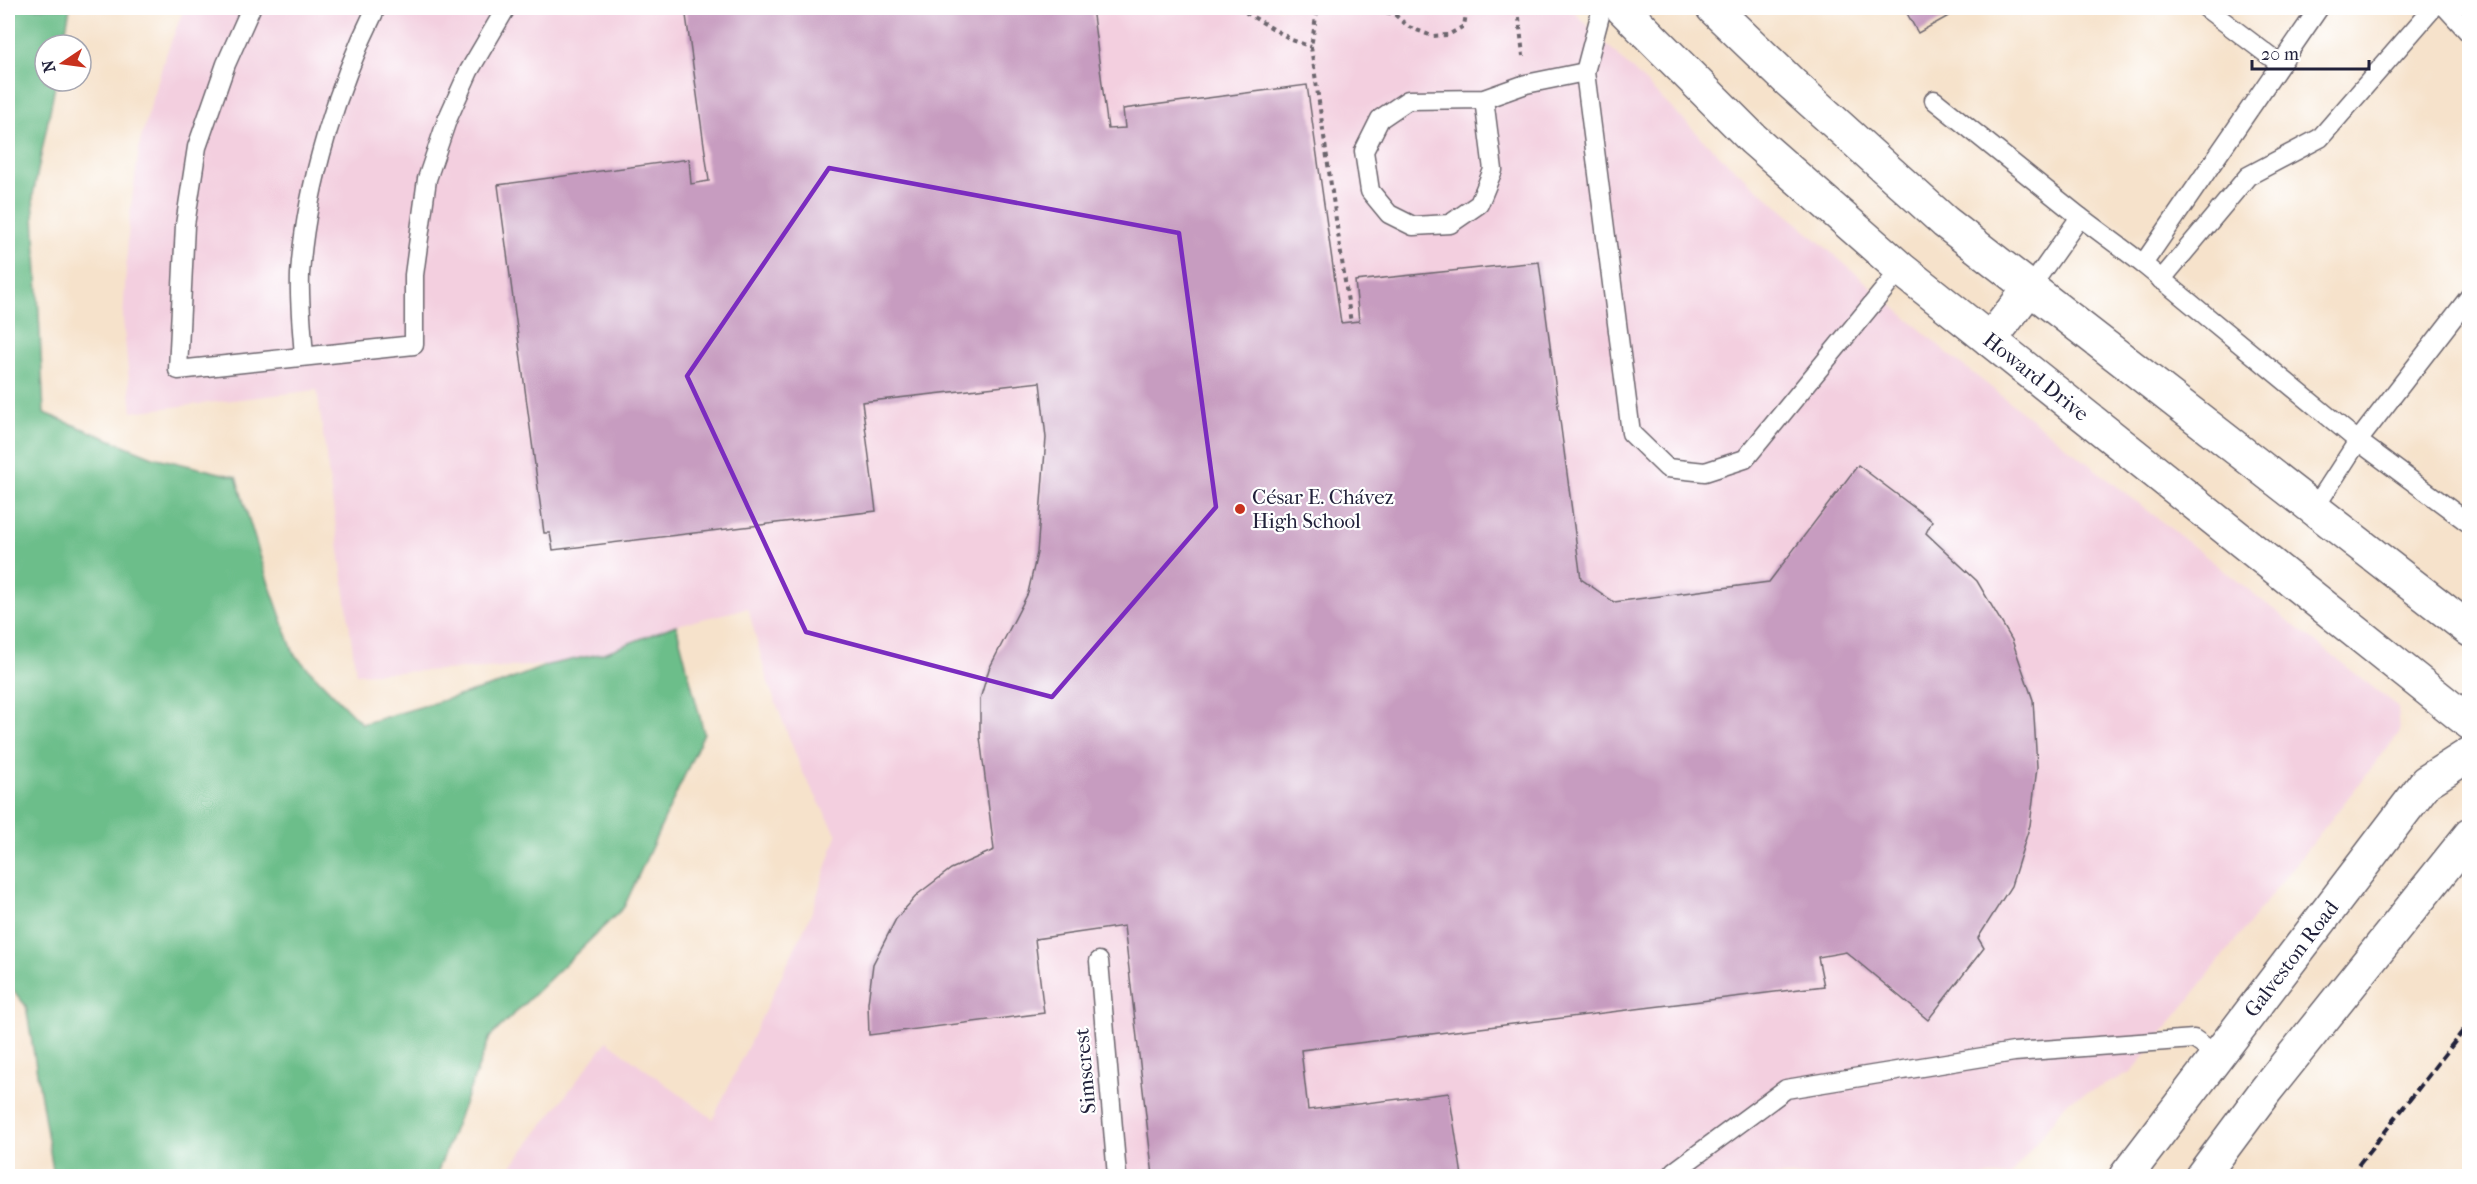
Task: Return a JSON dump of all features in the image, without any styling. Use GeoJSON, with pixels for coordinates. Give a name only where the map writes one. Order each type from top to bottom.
{"type":"FeatureCollection","features":[{"type":"Feature","properties":{"kind":"main road","name":"Howard Drive"},"geometry":{"type":"LineString","coordinates":[[1622,8],[1753,139],[1901,269],[2469,723]]}},
{"type":"Feature","properties":{"kind":"main road"},"geometry":{"type":"LineString","coordinates":[[1713,8],[1790,82],[1946,222],[2469,630]]}},
{"type":"Feature","properties":{"kind":"main road"},"geometry":{"type":"LineString","coordinates":[[1990,340],[2030,288]]}},
{"type":"Feature","properties":{"kind":"main road","name":"Galveston Road"},"geometry":{"type":"LineString","coordinates":[[2126,1176],[2426,782],[2469,754]]}},
{"type":"Feature","properties":{"kind":"main road"},"geometry":{"type":"LineString","coordinates":[[2202,1176],[2266,1090],[2469,835]]}},
{"type":"Feature","properties":{"kind":"lane"},"geometry":{"type":"LineString","coordinates":[[251,8],[226,64],[197,147],[184,225],[177,370],[414,345],[414,275],[427,179],[447,120],[465,81],[506,8]]}},
{"type":"Feature","properties":{"kind":"lane"},"geometry":{"type":"LineString","coordinates":[[304,356],[300,275],[310,207],[322,153],[351,62],[376,8]]}},
{"type":"Feature","properties":{"kind":"lane"},"geometry":{"type":"LineString","coordinates":[[1602,8],[1585,72],[1631,433],[1667,468],[1705,472],[1745,459],[1901,269]]}},
{"type":"Feature","properties":{"kind":"lane"},"geometry":{"type":"LineString","coordinates":[[2206,8],[2280,64]]}},
{"type":"Feature","properties":{"kind":"lane"},"geometry":{"type":"LineString","coordinates":[[2143,264],[2319,8]]}},
{"type":"Feature","properties":{"kind":"lane"},"geometry":{"type":"LineString","coordinates":[[2161,280],[2248,176],[2320,138],[2433,8]]}},
{"type":"Feature","properties":{"kind":"lane"},"geometry":{"type":"LineString","coordinates":[[2446,8],[2469,34]]}},
{"type":"Feature","properties":{"kind":"lane"},"geometry":{"type":"LineString","coordinates":[[1484,99],[1493,170],[1479,204],[1450,224],[1413,226],[1389,214],[1370,191],[1364,151],[1380,119],[1408,100],[1484,99],[1526,84],[1585,72]]}},
{"type":"Feature","properties":{"kind":"lane"},"geometry":{"type":"LineString","coordinates":[[1934,100],[2079,217],[2143,264],[2358,441],[2469,524]]}},
{"type":"Feature","properties":{"kind":"lane"},"geometry":{"type":"LineString","coordinates":[[2030,288],[2079,217]]}},
{"type":"Feature","properties":{"kind":"lane"},"geometry":{"type":"LineString","coordinates":[[2314,509],[2358,441],[2401,397],[2440,346],[2469,296]]}},
{"type":"Feature","properties":{"kind":"lane","name":"Simscrest"},"geometry":{"type":"LineString","coordinates":[[1099,961],[1117,1176]]}},
{"type":"Feature","properties":{"kind":"lane"},"geometry":{"type":"LineString","coordinates":[[1671,1176],[1786,1089],[2026,1051],[2194,1039],[2217,1055]]}},
{"type":"Feature","properties":{"kind":"path"},"geometry":{"type":"LineString","coordinates":[[1238,8],[1292,40],[1311,47]]}},
{"type":"Feature","properties":{"kind":"path"},"geometry":{"type":"LineString","coordinates":[[1325,8],[1316,9],[1311,47],[1351,323]]}},
{"type":"Feature","properties":{"kind":"path"},"geometry":{"type":"LineString","coordinates":[[1369,8],[1394,14],[1409,27],[1432,36],[1448,35],[1464,26],[1467,8]]}},
{"type":"Feature","properties":{"kind":"path"},"geometry":{"type":"LineString","coordinates":[[1518,8],[1526,84]]}},
{"type":"Feature","properties":{"kind":"highlighted area"},"geometry":{"type":"Polygon","coordinates":[[[829,168],[1179,233],[1216,507],[1052,697],[806,632],[687,376],[829,168]]]}},
{"type":"Feature","properties":{"kind":"shaded area","name":"César E. Chávez High School"},"geometry":{"type":"Polygon","coordinates":[[[184,8],[1570,8],[1721,157],[1951,356],[2398,707],[2400,732],[2131,1073],[2068,1101],[2010,1176],[504,1176],[607,1041],[713,1119],[811,914],[837,835],[802,771],[767,680],[748,608],[677,625],[604,653],[548,665],[356,674],[317,390],[132,412],[123,319],[129,221],[140,142],[164,60],[184,8]]]}},
{"type":"Feature","properties":{"kind":"green space"},"geometry":{"type":"Polygon","coordinates":[[[8,8],[70,8],[65,33],[33,33],[33,93],[54,93],[33,195],[44,413],[153,457],[236,477],[267,578],[294,654],[362,724],[499,684],[548,665],[604,653],[676,625],[704,733],[624,907],[490,1037],[436,1176],[54,1176],[26,1006],[8,984],[8,8]]]}},
{"type":"Feature","properties":{"kind":"building"},"geometry":{"type":"Polygon","coordinates":[[[685,8],[1092,8],[1108,129],[1125,128],[1123,109],[1307,85],[1341,323],[1359,321],[1355,281],[1539,262],[1581,579],[1614,602],[1769,582],[1858,465],[1932,521],[1926,533],[1977,581],[2012,640],[2033,700],[2037,767],[2030,825],[2011,886],[1978,938],[1984,948],[1928,1020],[1846,952],[1818,957],[1824,986],[1301,1050],[1308,1110],[1449,1093],[1462,1176],[1153,1176],[1124,926],[1035,939],[1044,1013],[869,1035],[868,1003],[873,964],[896,919],[918,894],[951,869],[994,850],[980,737],[980,699],[989,669],[1028,593],[1037,553],[1046,438],[1040,382],[862,402],[876,511],[553,550],[550,533],[544,533],[498,185],[689,159],[691,184],[709,181],[685,8]]]}},
{"type":"Feature","properties":{"kind":"building"},"geometry":{"type":"Polygon","coordinates":[[[1904,8],[1963,8],[1918,33],[1904,8]]]}},
{"type":"Feature","properties":{"kind":"railway"},"geometry":{"type":"LineString","coordinates":[[2350,1176],[2470,1022]]}},
{"type":"Feature","properties":{"kind":"place","name":"César E. Chávez High School"},"geometry":{"type":"Point","coordinates":[1240,509]}}]}
